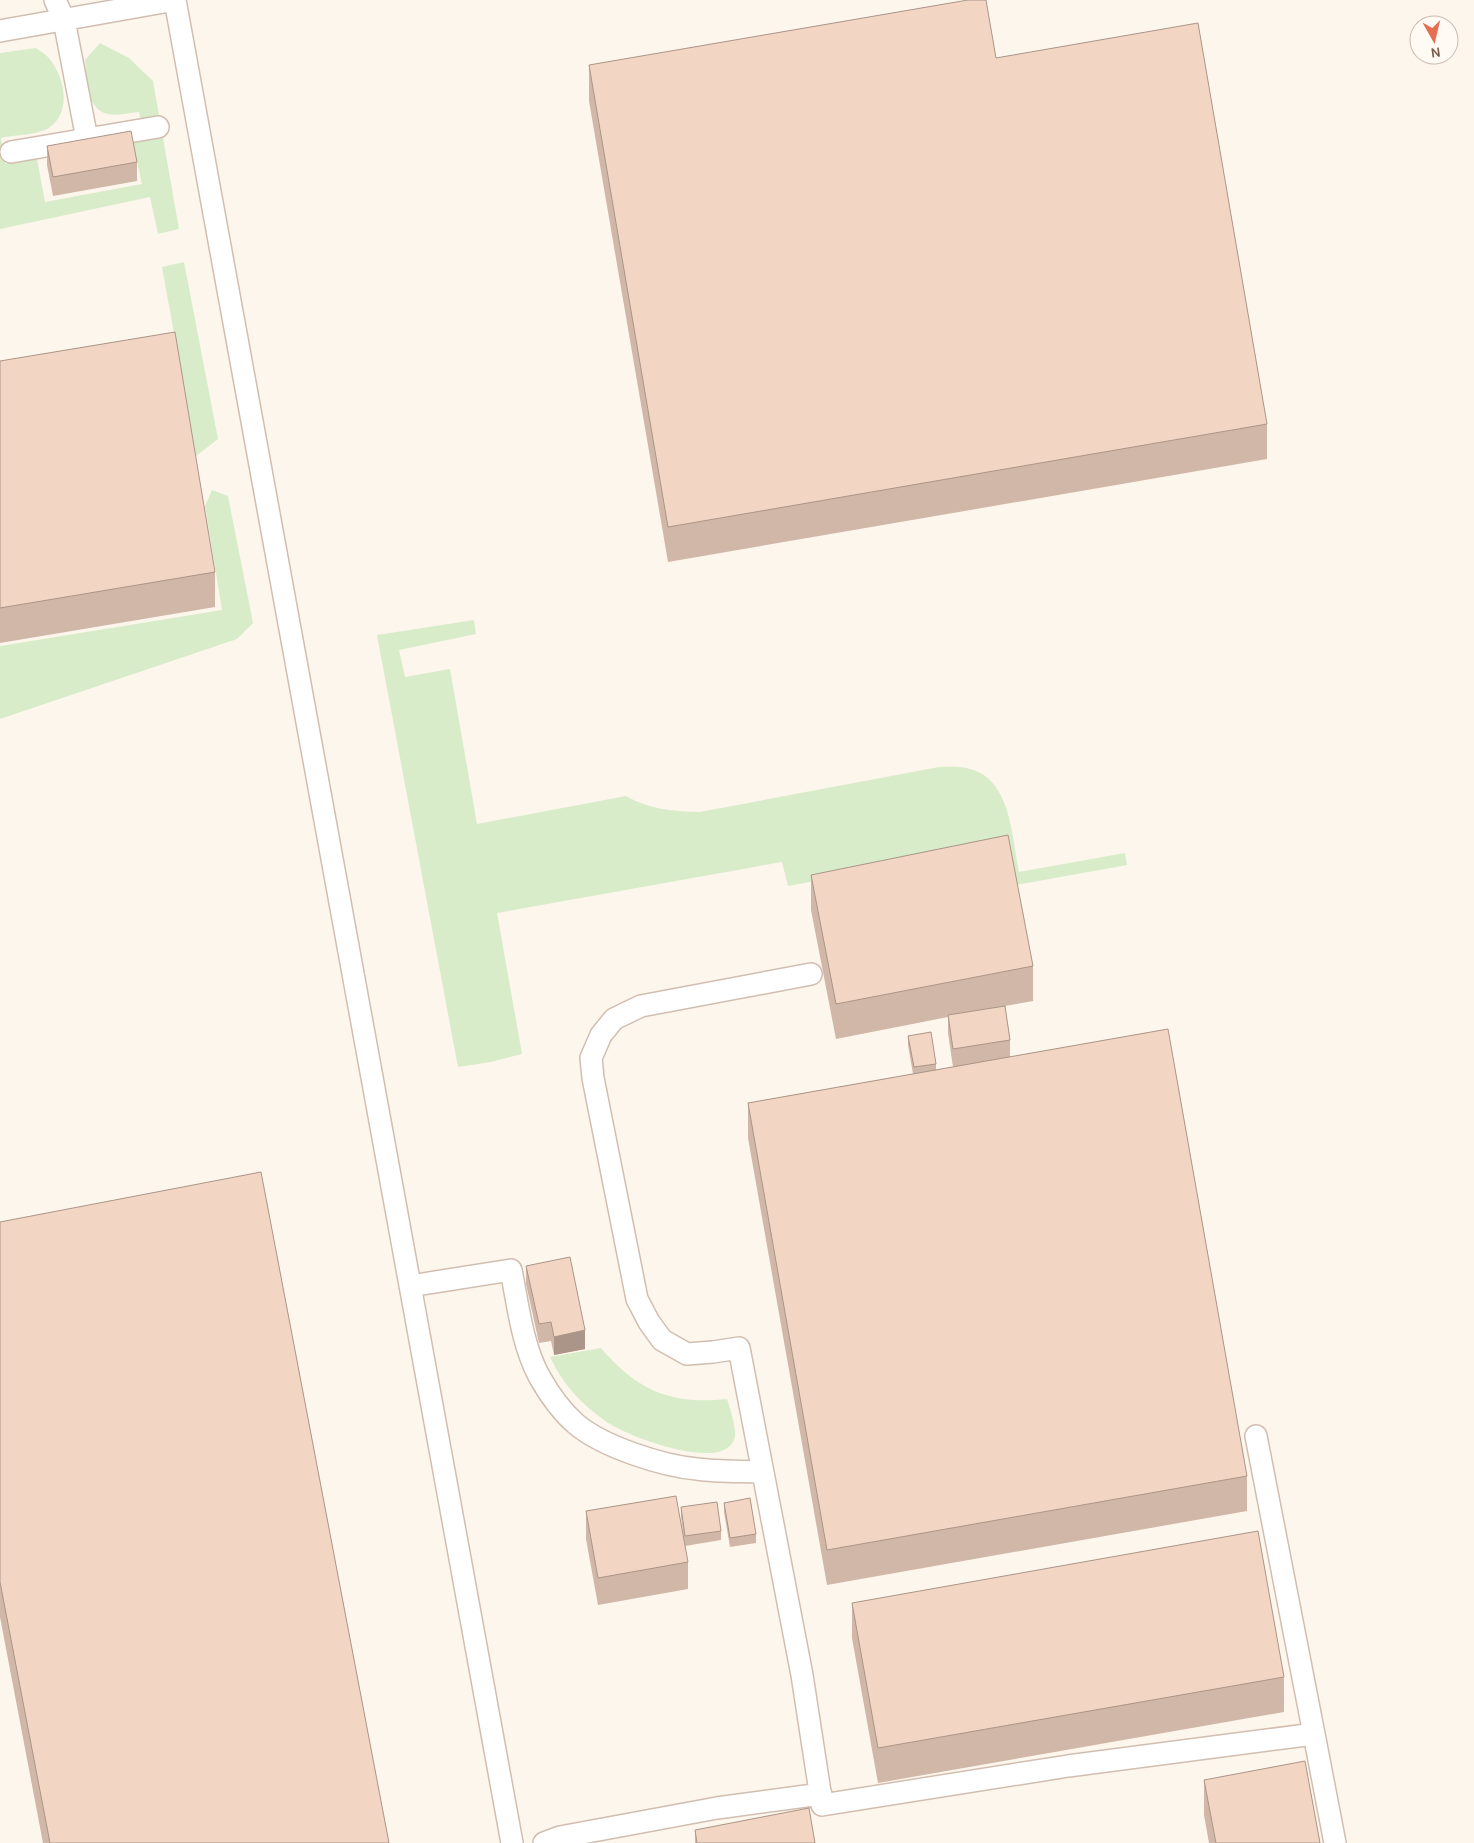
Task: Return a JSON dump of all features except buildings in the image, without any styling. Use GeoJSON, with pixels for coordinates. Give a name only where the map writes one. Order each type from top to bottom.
{"type":"FeatureCollection","features":[{"type":"Feature","properties":{"kind":"lane"},"geometry":{"type":"LineString","coordinates":[[55,0],[64,20],[87,139]]}},
{"type":"Feature","properties":{"kind":"lane"},"geometry":{"type":"LineString","coordinates":[[0,32],[175,0],[512,1843]]}},
{"type":"Feature","properties":{"kind":"lane"},"geometry":{"type":"LineString","coordinates":[[11,152],[158,127]]}},
{"type":"Feature","properties":{"kind":"lane"},"geometry":{"type":"LineString","coordinates":[[811,974],[641,1006],[614,1019],[601,1035],[591,1058],[592,1078],[637,1299],[649,1322],[662,1340],[687,1354],[739,1348],[802,1675],[822,1805],[1068,1766],[1314,1734]]}},
{"type":"Feature","properties":{"kind":"lane"},"geometry":{"type":"LineString","coordinates":[[410,1286],[511,1270],[524,1335],[538,1375],[556,1403],[577,1425],[604,1441],[638,1456],[696,1469],[762,1472]]}},
{"type":"Feature","properties":{"kind":"lane"},"geometry":{"type":"LineString","coordinates":[[1256,1436],[1335,1843]]}},
{"type":"Feature","properties":{"kind":"lane"},"geometry":{"type":"LineString","coordinates":[[544,1843],[560,1837],[717,1808],[821,1794]]}},
{"type":"Feature","properties":{"kind":"green space"},"geometry":{"type":"Polygon","coordinates":[[[100,43],[129,58],[153,81],[179,229],[158,234],[150,197],[0,229],[0,53],[36,48],[48,57],[59,74],[64,95],[61,114],[55,122],[42,131],[1,138],[5,164],[37,159],[45,202],[142,184],[132,140],[144,139],[139,112],[120,115],[108,114],[100,111],[91,99],[87,83],[85,60],[100,43]]]}},
{"type":"Feature","properties":{"kind":"green space"},"geometry":{"type":"Polygon","coordinates":[[[184,262],[218,439],[196,456],[162,267],[184,262]]]}},
{"type":"Feature","properties":{"kind":"green space"},"geometry":{"type":"Polygon","coordinates":[[[212,490],[228,496],[253,623],[237,639],[0,719],[0,646],[222,610],[205,506],[212,490]]]}},
{"type":"Feature","properties":{"kind":"green space"},"geometry":{"type":"Polygon","coordinates":[[[474,620],[476,634],[399,650],[405,677],[450,669],[477,824],[626,796],[643,804],[662,809],[700,812],[939,767],[959,767],[984,775],[1002,797],[1011,827],[1019,872],[1125,853],[1127,865],[1010,886],[815,881],[788,886],[782,862],[497,913],[522,1054],[491,1062],[458,1067],[377,635],[474,620]]]}},
{"type":"Feature","properties":{"kind":"green space"},"geometry":{"type":"Polygon","coordinates":[[[601,1348],[628,1375],[642,1385],[657,1392],[689,1400],[727,1399],[732,1414],[734,1440],[725,1449],[711,1453],[692,1452],[650,1442],[615,1427],[604,1420],[573,1392],[560,1376],[550,1357],[601,1348]]]}}]}
